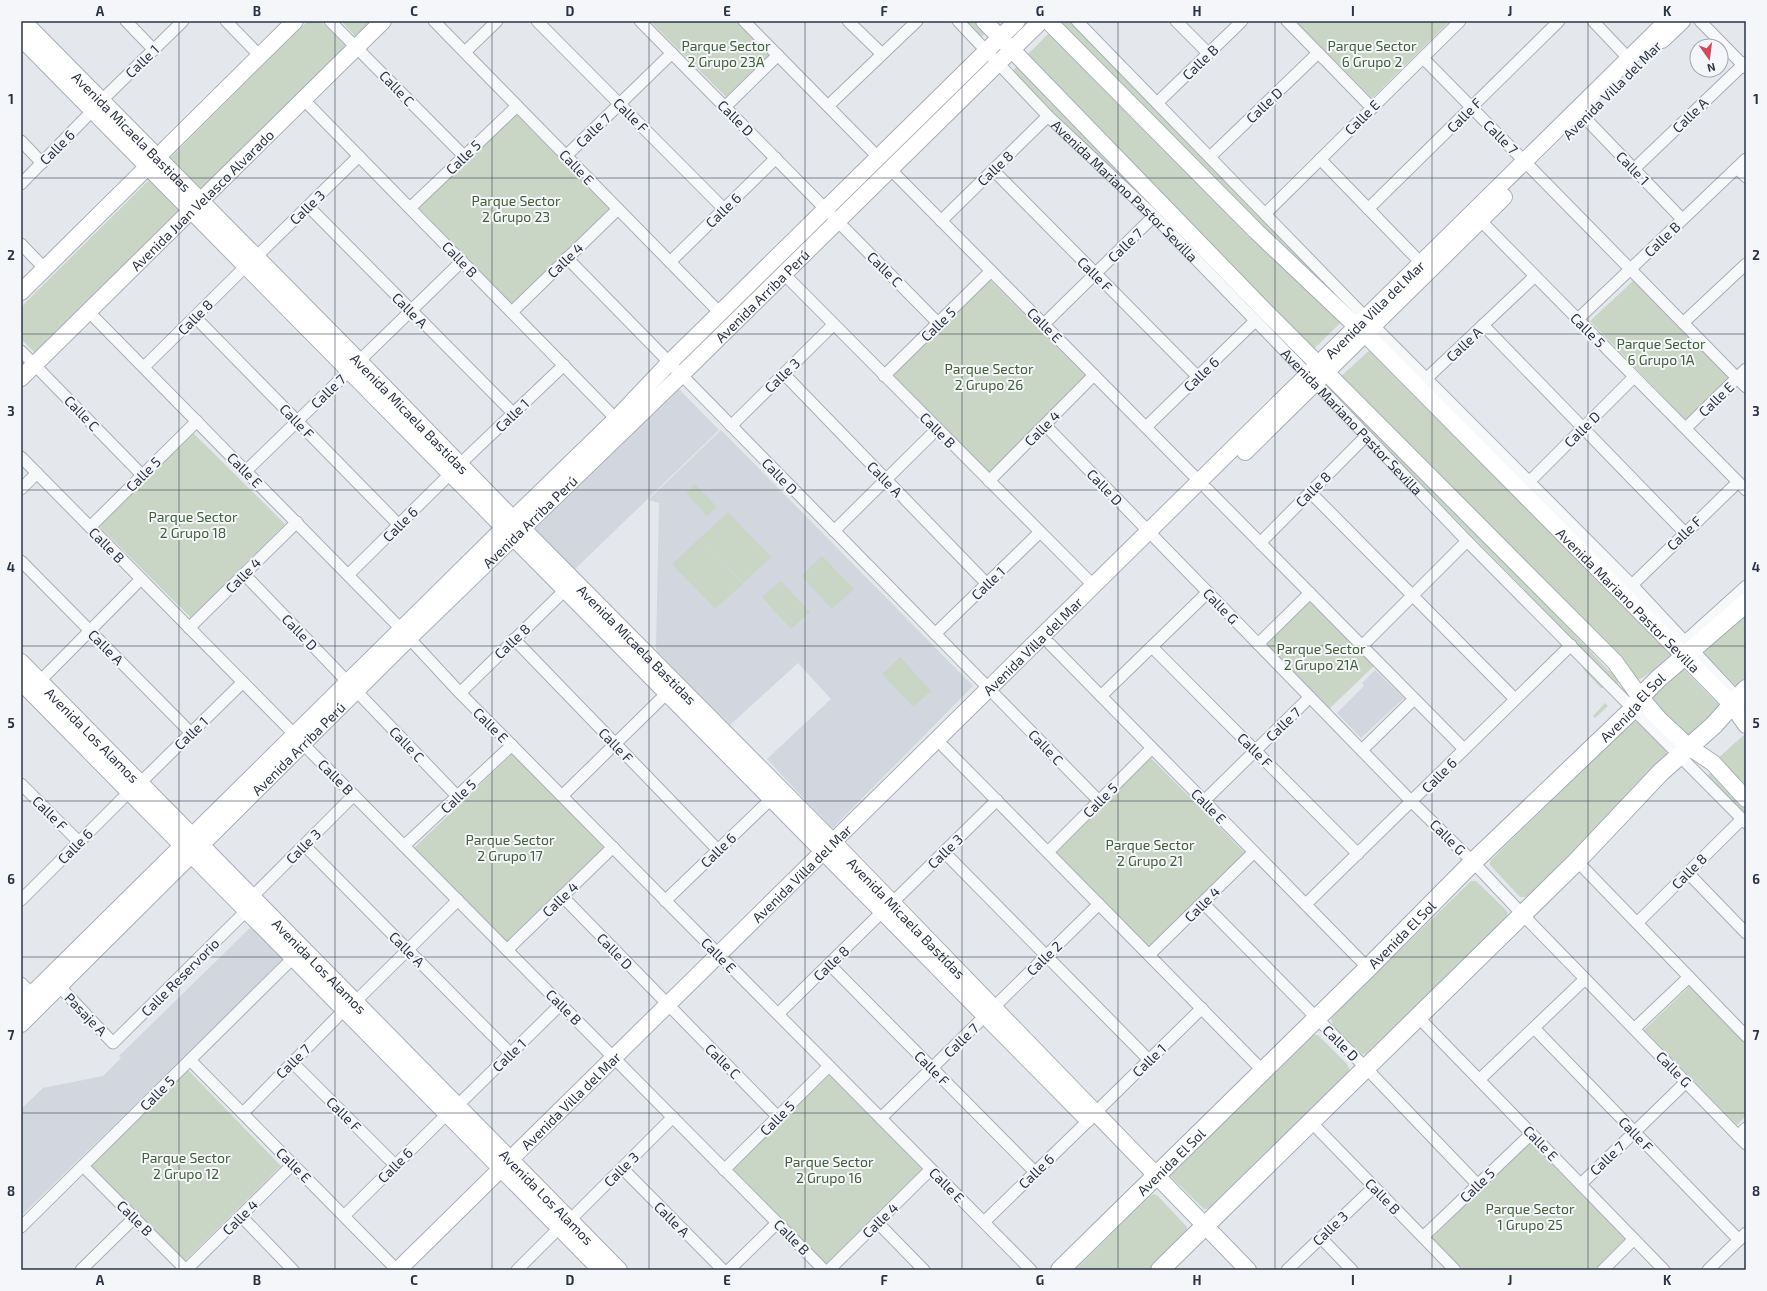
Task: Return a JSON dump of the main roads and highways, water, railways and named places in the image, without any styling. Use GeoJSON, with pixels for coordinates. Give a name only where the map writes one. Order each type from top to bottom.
{"type":"FeatureCollection","features":[{"type":"Feature","properties":{"kind":"main road","name":"Avenida El Sol"},"geometry":{"type":"LineString","coordinates":[[1060,1270],[1636,703],[1686,649],[1746,603]]}},
{"type":"Feature","properties":{"kind":"main road"},"geometry":{"type":"LineString","coordinates":[[1160,1270],[1576,861],[1684,751],[1708,731],[1740,700]]}},
{"type":"Feature","properties":{"kind":"park label","name":"Parque Sector 2 Grupo 23A"},"geometry":{"type":"Point","coordinates":[726,54]}},
{"type":"Feature","properties":{"kind":"park label","name":"Parque Sector 6 Grupo 2"},"geometry":{"type":"Point","coordinates":[1372,54]}},
{"type":"Feature","properties":{"kind":"park label","name":"Parque Sector 2 Grupo 23"},"geometry":{"type":"Point","coordinates":[516,208]}},
{"type":"Feature","properties":{"kind":"park label","name":"Parque Sector 6 Grupo 1A"},"geometry":{"type":"Point","coordinates":[1661,352]}},
{"type":"Feature","properties":{"kind":"park label","name":"Parque Sector 2 Grupo 26"},"geometry":{"type":"Point","coordinates":[989,376]}},
{"type":"Feature","properties":{"kind":"park label","name":"Parque Sector 2 Grupo 18"},"geometry":{"type":"Point","coordinates":[193,524]}},
{"type":"Feature","properties":{"kind":"park label","name":"Parque Sector 2 Grupo 21A"},"geometry":{"type":"Point","coordinates":[1321,656]}},
{"type":"Feature","properties":{"kind":"park label","name":"Parque Sector 2 Grupo 17"},"geometry":{"type":"Point","coordinates":[510,848]}},
{"type":"Feature","properties":{"kind":"park label","name":"Parque Sector 2 Grupo 21"},"geometry":{"type":"Point","coordinates":[1150,852]}},
{"type":"Feature","properties":{"kind":"park label","name":"Parque Sector 2 Grupo 12"},"geometry":{"type":"Point","coordinates":[186,1166]}},
{"type":"Feature","properties":{"kind":"park label","name":"Parque Sector 2 Grupo 16"},"geometry":{"type":"Point","coordinates":[829,1170]}},
{"type":"Feature","properties":{"kind":"park label","name":"Parque Sector 1 Grupo 25"},"geometry":{"type":"Point","coordinates":[1530,1216]}}]}
